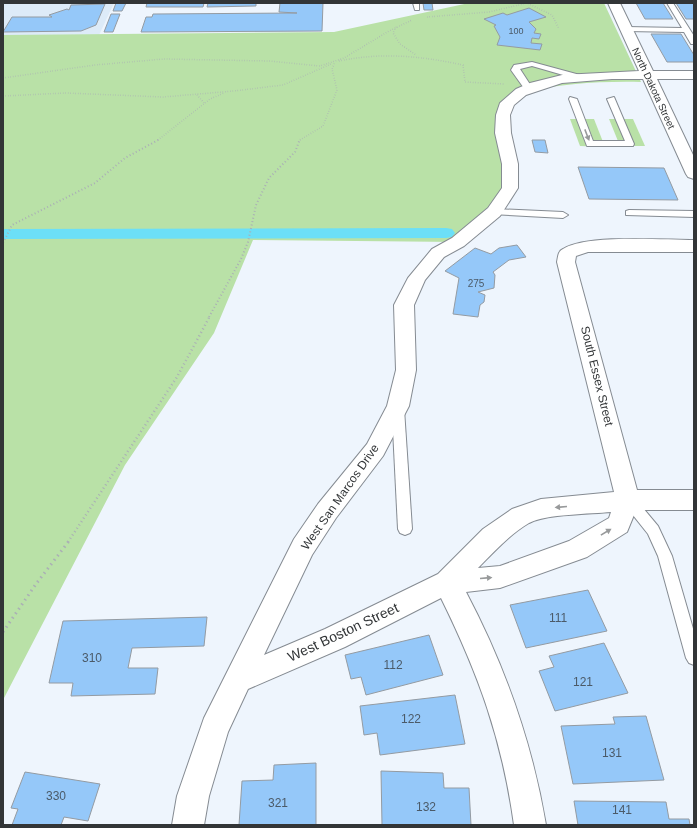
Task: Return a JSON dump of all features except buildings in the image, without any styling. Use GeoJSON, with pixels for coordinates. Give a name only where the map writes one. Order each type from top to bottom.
{"type":"FeatureCollection","features":[{"type":"Feature","properties":{"kind":"street","name":"North Dakota Street"},"geometry":{"type":"LineString","coordinates":[[614,3],[694,174]]}},
{"type":"Feature","properties":{"kind":"street","name":"West San Marcos Drive"},"geometry":{"type":"LineString","coordinates":[[188,825],[193,796],[214,728],[303,547],[327,511],[374,450],[398,406],[406,370],[404,305],[417,278],[438,253],[458,242],[494,212],[510,188],[510,164],[503,133],[504,115],[507,103],[521,92],[542,84],[577,77],[612,75],[694,75]]}},
{"type":"Feature","properties":{"kind":"street","name":"South Essex Street"},"geometry":{"type":"LineString","coordinates":[[628,500],[566,262],[568,253],[586,246],[694,246]]}},
{"type":"Feature","properties":{"kind":"street","name":"West Boston Street"},"geometry":{"type":"LineString","coordinates":[[237,680],[335,638],[447,582],[492,538],[521,516],[542,509],[628,500],[694,500]]}},
{"type":"Feature","properties":{"kind":"street","name":"West Boston Street"},"geometry":{"type":"LineString","coordinates":[[447,582],[500,577],[578,549],[618,525],[628,500]]}},
{"type":"Feature","properties":{"kind":"street"},"geometry":{"type":"LineString","coordinates":[[447,582],[485,661],[504,712],[524,781],[530,825]]}},
{"type":"Feature","properties":{"kind":"lane"},"geometry":{"type":"LineString","coordinates":[[670,3],[694,42]]}},
{"type":"Feature","properties":{"kind":"lane"},"geometry":{"type":"LineString","coordinates":[[626,29],[686,30]]}},
{"type":"Feature","properties":{"kind":"lane"},"geometry":{"type":"LineString","coordinates":[[529,89],[515,70],[517,67],[532,64],[577,77]]}},
{"type":"Feature","properties":{"kind":"lane"},"geometry":{"type":"LineString","coordinates":[[573,99],[590,144],[630,144],[611,99]]}},
{"type":"Feature","properties":{"kind":"lane"},"geometry":{"type":"LineString","coordinates":[[494,212],[563,215]]}},
{"type":"Feature","properties":{"kind":"lane"},"geometry":{"type":"LineString","coordinates":[[629,213],[694,214]]}},
{"type":"Feature","properties":{"kind":"lane"},"geometry":{"type":"LineString","coordinates":[[398,406],[405,529]]}},
{"type":"Feature","properties":{"kind":"lane"},"geometry":{"type":"LineString","coordinates":[[628,500],[653,530],[665,556],[694,658]]}},
{"type":"Feature","properties":{"kind":"path"},"geometry":{"type":"LineString","coordinates":[[426,18],[489,12],[527,3],[552,15],[559,29]]}},
{"type":"Feature","properties":{"kind":"path"},"geometry":{"type":"LineString","coordinates":[[3,96],[66,93],[163,97],[283,85],[335,62],[397,25],[418,18]]}},
{"type":"Feature","properties":{"kind":"path"},"geometry":{"type":"LineString","coordinates":[[397,25],[393,33],[400,44],[416,55]]}},
{"type":"Feature","properties":{"kind":"path"},"geometry":{"type":"LineString","coordinates":[[3,78],[133,62],[185,59],[283,62],[302,66],[319,66],[358,56],[386,54],[416,55],[463,65],[465,82],[507,84],[529,89]]}},
{"type":"Feature","properties":{"kind":"path"},"geometry":{"type":"LineString","coordinates":[[3,632],[36,584],[63,550],[176,377],[241,259],[248,242],[250,226],[256,205],[269,178],[295,152],[300,139],[323,126],[337,90],[332,69],[335,62]]}},
{"type":"Feature","properties":{"kind":"path"},"geometry":{"type":"LineString","coordinates":[[3,242],[12,225],[95,184],[125,158],[160,139],[218,95],[234,91]]}},
{"type":"Feature","properties":{"kind":"path"},"geometry":{"type":"LineString","coordinates":[[195,95],[200,97],[205,104]]}},
{"type":"Feature","properties":{"kind":"shaded area"},"geometry":{"type":"Polygon","coordinates":[[[3,3],[114,3],[99,35],[3,35],[3,3]]]}},
{"type":"Feature","properties":{"kind":"green space"},"geometry":{"type":"Polygon","coordinates":[[[469,3],[604,3],[641,82],[581,84],[521,92],[503,115],[510,188],[458,242],[253,240],[214,333],[125,465],[3,700],[3,35],[334,32],[469,3]]]}},
{"type":"Feature","properties":{"kind":"green space"},"geometry":{"type":"Polygon","coordinates":[[[570,119],[594,119],[605,147],[580,146],[570,119]]]}},
{"type":"Feature","properties":{"kind":"green space"},"geometry":{"type":"Polygon","coordinates":[[[609,119],[633,119],[645,146],[620,146],[609,119]]]}},
{"type":"Feature","properties":{"kind":"waterway"},"geometry":{"type":"LineString","coordinates":[[3,234],[446,233]]}}]}
